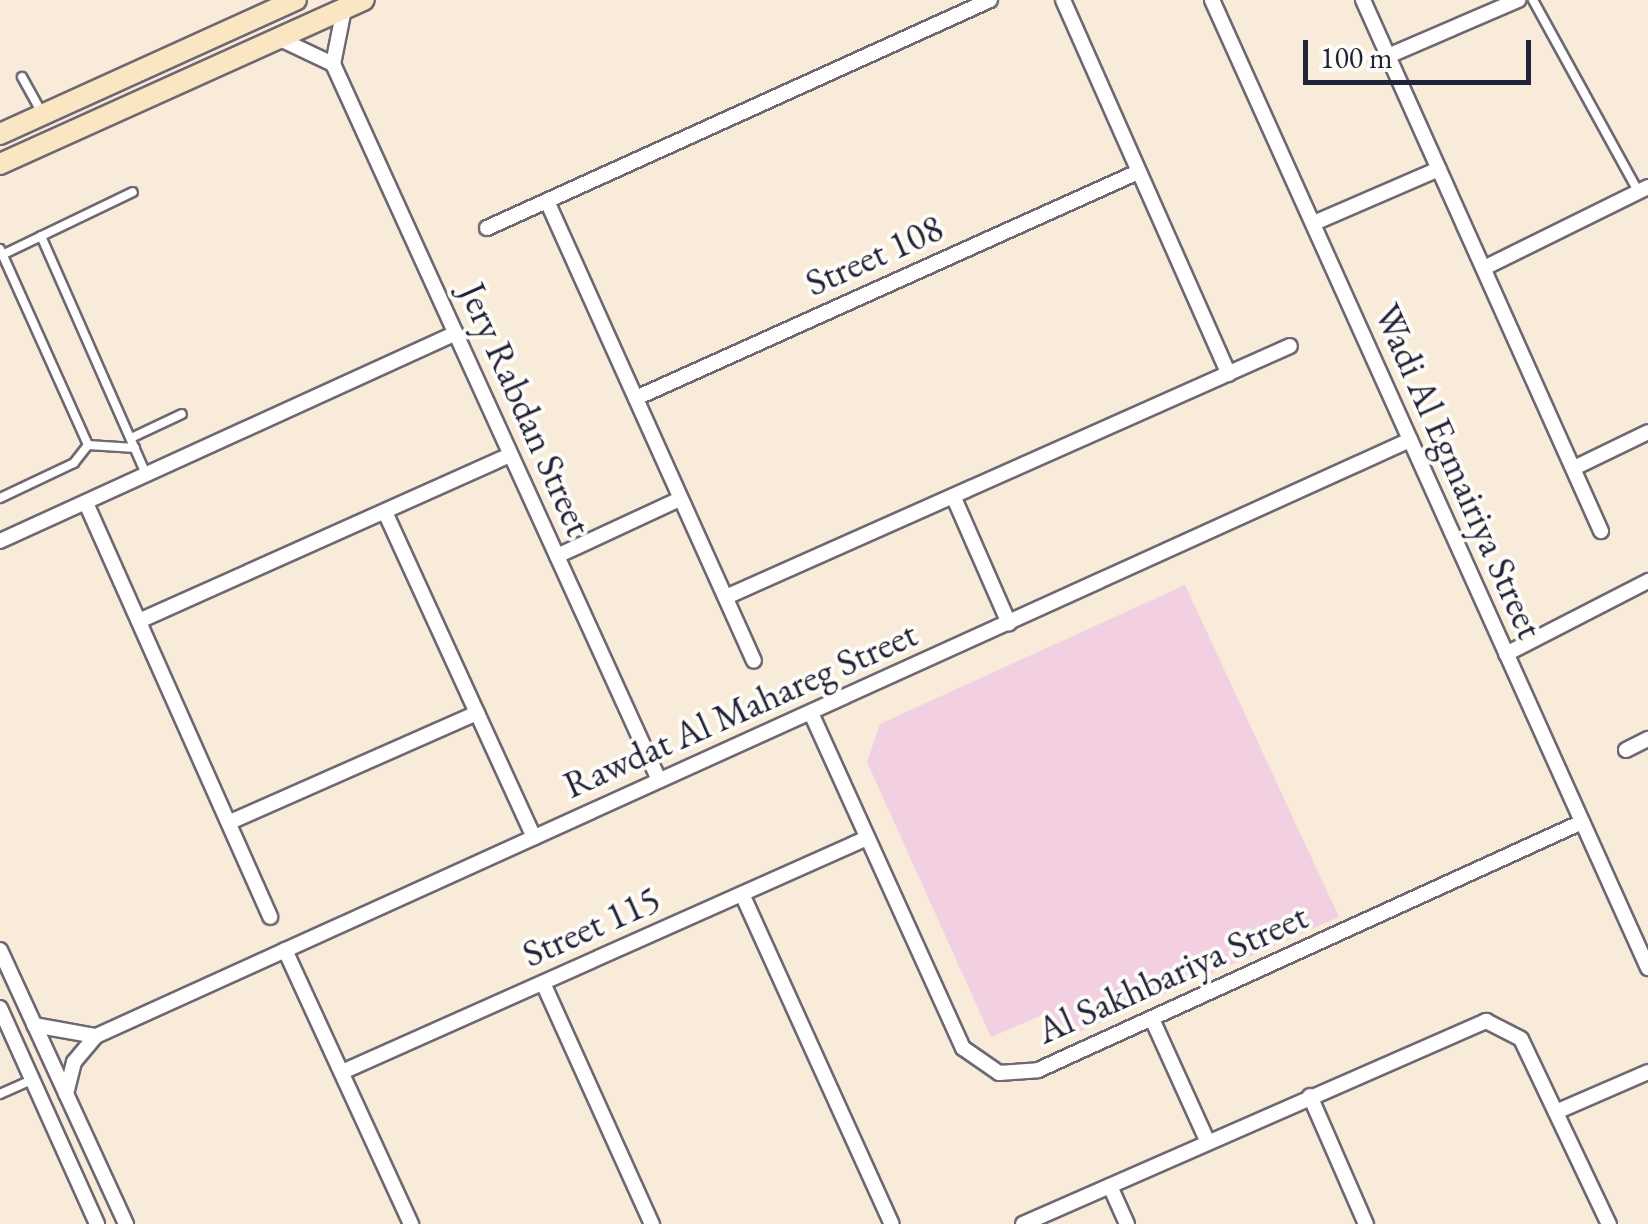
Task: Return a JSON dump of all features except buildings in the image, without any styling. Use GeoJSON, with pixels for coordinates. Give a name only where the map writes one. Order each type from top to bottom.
{"type":"FeatureCollection","features":[{"type":"Feature","properties":{"kind":"street"},"geometry":{"type":"LineString","coordinates":[[0,134],[296,0]]}},
{"type":"Feature","properties":{"kind":"street"},"geometry":{"type":"LineString","coordinates":[[486,228],[990,0]]}},
{"type":"Feature","properties":{"kind":"street"},"geometry":{"type":"LineString","coordinates":[[1063,0],[1229,374]]}},
{"type":"Feature","properties":{"kind":"street","name":"Wadi Al Egmairiya Street"},"geometry":{"type":"LineString","coordinates":[[1212,0],[1648,968]]}},
{"type":"Feature","properties":{"kind":"street"},"geometry":{"type":"LineString","coordinates":[[1363,0],[1600,531]]}},
{"type":"Feature","properties":{"kind":"street"},"geometry":{"type":"LineString","coordinates":[[1388,56],[1518,0]]}},
{"type":"Feature","properties":{"kind":"street"},"geometry":{"type":"LineString","coordinates":[[276,38],[333,64],[354,4]]}},
{"type":"Feature","properties":{"kind":"street"},"geometry":{"type":"LineString","coordinates":[[0,164],[354,4]]}},
{"type":"Feature","properties":{"kind":"street","name":"Jery Rabdan Street"},"geometry":{"type":"LineString","coordinates":[[333,64],[659,780]]}},
{"type":"Feature","properties":{"kind":"street"},"geometry":{"type":"LineString","coordinates":[[1314,223],[1438,169]]}},
{"type":"Feature","properties":{"kind":"street","name":"Street 108"},"geometry":{"type":"LineString","coordinates":[[636,398],[1138,172]]}},
{"type":"Feature","properties":{"kind":"street"},"geometry":{"type":"LineString","coordinates":[[1484,268],[1643,189]]}},
{"type":"Feature","properties":{"kind":"street"},"geometry":{"type":"LineString","coordinates":[[547,201],[754,661]]}},
{"type":"Feature","properties":{"kind":"street"},"geometry":{"type":"LineString","coordinates":[[0,541],[456,333]]}},
{"type":"Feature","properties":{"kind":"street"},"geometry":{"type":"LineString","coordinates":[[726,597],[1290,346]]}},
{"type":"Feature","properties":{"kind":"street"},"geometry":{"type":"LineString","coordinates":[[1574,468],[1648,432]]}},
{"type":"Feature","properties":{"kind":"street","name":"Rawdat Al Mahareg Street"},"geometry":{"type":"LineString","coordinates":[[96,1036],[1410,440]]}},
{"type":"Feature","properties":{"kind":"street"},"geometry":{"type":"LineString","coordinates":[[140,621],[510,454]]}},
{"type":"Feature","properties":{"kind":"street"},"geometry":{"type":"LineString","coordinates":[[557,556],[680,498]]}},
{"type":"Feature","properties":{"kind":"street"},"geometry":{"type":"LineString","coordinates":[[954,498],[1009,623]]}},
{"type":"Feature","properties":{"kind":"street"},"geometry":{"type":"LineString","coordinates":[[86,502],[270,917]]}},
{"type":"Feature","properties":{"kind":"street"},"geometry":{"type":"LineString","coordinates":[[386,512],[534,837]]}},
{"type":"Feature","properties":{"kind":"street"},"geometry":{"type":"LineString","coordinates":[[1506,654],[1648,581]]}},
{"type":"Feature","properties":{"kind":"street","name":"Al Sakhbariya Street"},"geometry":{"type":"LineString","coordinates":[[811,712],[963,1048],[983,1068],[1038,1070],[1582,822]]}},
{"type":"Feature","properties":{"kind":"street"},"geometry":{"type":"LineString","coordinates":[[230,822],[477,713]]}},
{"type":"Feature","properties":{"kind":"street"},"geometry":{"type":"LineString","coordinates":[[1626,750],[1648,739]]}},
{"type":"Feature","properties":{"kind":"street","name":"Street 115"},"geometry":{"type":"LineString","coordinates":[[342,1072],[866,838]]}},
{"type":"Feature","properties":{"kind":"street"},"geometry":{"type":"LineString","coordinates":[[742,894],[892,1224]]}},
{"type":"Feature","properties":{"kind":"street"},"geometry":{"type":"LineString","coordinates":[[0,950],[126,1224]]}},
{"type":"Feature","properties":{"kind":"street"},"geometry":{"type":"LineString","coordinates":[[285,950],[410,1224]]}},
{"type":"Feature","properties":{"kind":"street"},"geometry":{"type":"LineString","coordinates":[[543,984],[652,1224]]}},
{"type":"Feature","properties":{"kind":"street"},"geometry":{"type":"LineString","coordinates":[[0,1008],[97,1224]]}},
{"type":"Feature","properties":{"kind":"street"},"geometry":{"type":"LineString","coordinates":[[1152,1019],[1207,1140]]}},
{"type":"Feature","properties":{"kind":"street"},"geometry":{"type":"LineString","coordinates":[[1024,1224],[1474,1023],[1498,1022],[1521,1039],[1609,1224]]}},
{"type":"Feature","properties":{"kind":"street"},"geometry":{"type":"LineString","coordinates":[[34,1025],[96,1036]]}},
{"type":"Feature","properties":{"kind":"street"},"geometry":{"type":"LineString","coordinates":[[66,1094],[74,1062],[96,1036]]}},
{"type":"Feature","properties":{"kind":"street"},"geometry":{"type":"LineString","coordinates":[[1556,1112],[1648,1072]]}},
{"type":"Feature","properties":{"kind":"street"},"geometry":{"type":"LineString","coordinates":[[1310,1096],[1366,1224]]}},
{"type":"Feature","properties":{"kind":"street"},"geometry":{"type":"LineString","coordinates":[[1110,1186],[1128,1224]]}},
{"type":"Feature","properties":{"kind":"lane"},"geometry":{"type":"LineString","coordinates":[[1533,0],[1643,189]]}},
{"type":"Feature","properties":{"kind":"lane"},"geometry":{"type":"LineString","coordinates":[[22,77],[43,115]]}},
{"type":"Feature","properties":{"kind":"lane"},"geometry":{"type":"LineString","coordinates":[[88,445],[1,253],[133,192]]}},
{"type":"Feature","properties":{"kind":"lane"},"geometry":{"type":"LineString","coordinates":[[40,236],[146,475]]}},
{"type":"Feature","properties":{"kind":"lane"},"geometry":{"type":"LineString","coordinates":[[88,445],[133,443],[182,414]]}},
{"type":"Feature","properties":{"kind":"lane"},"geometry":{"type":"LineString","coordinates":[[0,498],[74,464],[88,445]]}},
{"type":"Feature","properties":{"kind":"lane"},"geometry":{"type":"LineString","coordinates":[[0,1094],[32,1080]]}},
{"type":"Feature","properties":{"kind":"shaded area"},"geometry":{"type":"Polygon","coordinates":[[[1185,585],[1339,917],[1061,1040],[1047,1013],[991,1037],[867,762],[880,724],[1185,585]]]}}]}
